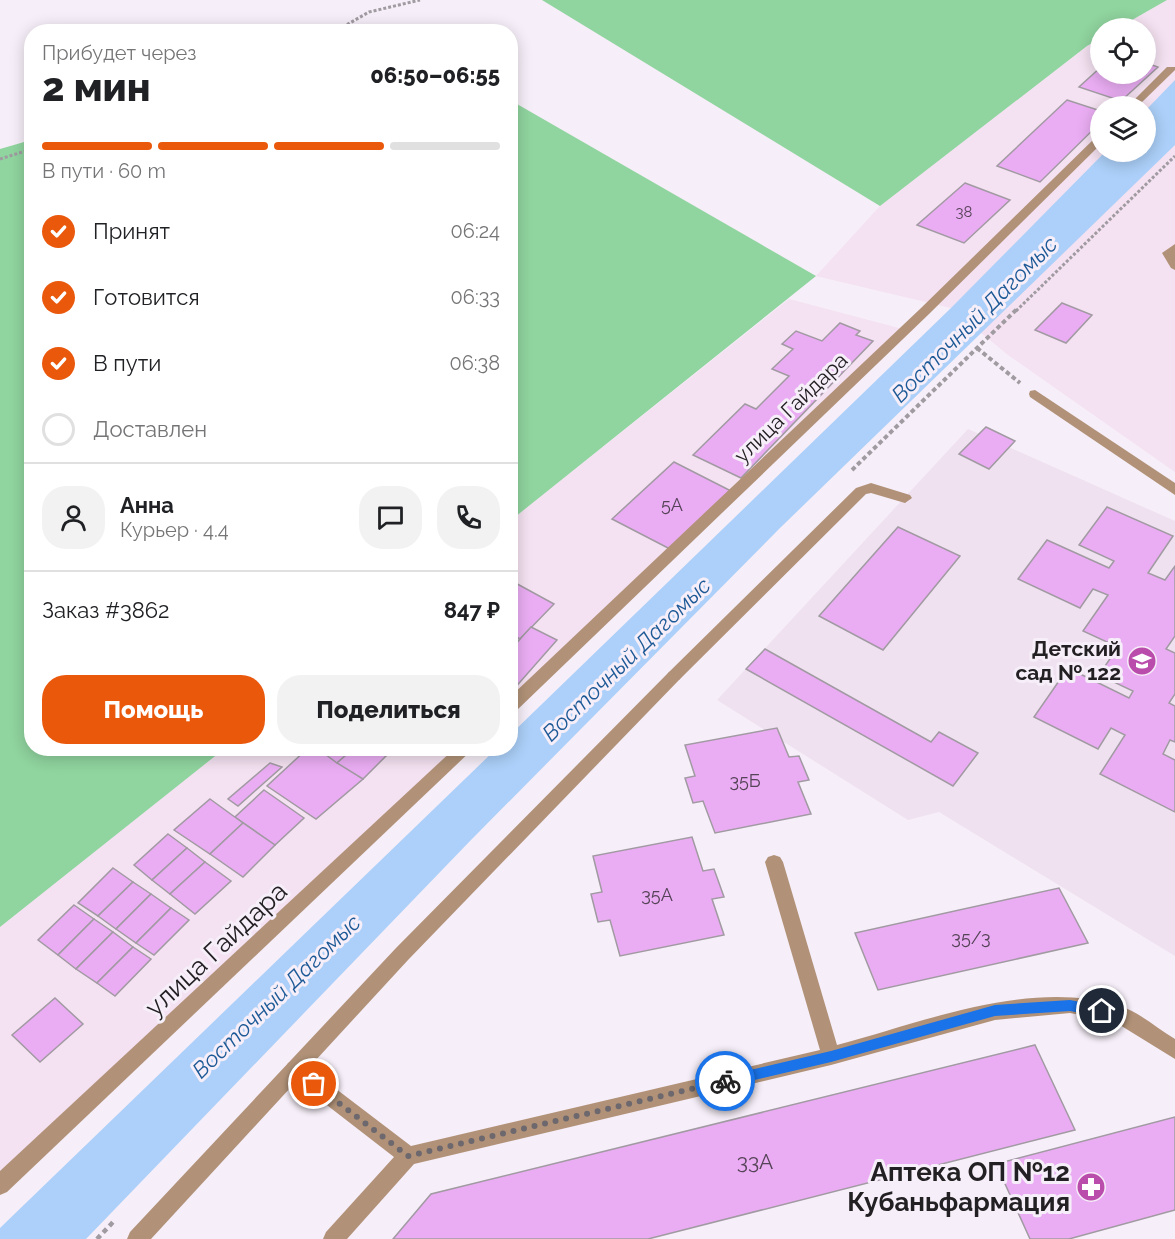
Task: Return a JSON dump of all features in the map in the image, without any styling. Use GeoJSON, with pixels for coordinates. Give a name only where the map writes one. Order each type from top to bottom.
{"type":"FeatureCollection","features":[{"type":"Feature","properties":{"kind":"street"},"geometry":{"type":"LineString","coordinates":[[1143,96],[1171,69]]}},
{"type":"Feature","properties":{"kind":"street","name":"улица Гайдара"},"geometry":{"type":"LineString","coordinates":[[518,699],[924,312],[1090,149]]}},
{"type":"Feature","properties":{"kind":"street"},"geometry":{"type":"LineString","coordinates":[[1175,247],[1168,253],[1175,266]]}},
{"type":"Feature","properties":{"kind":"street"},"geometry":{"type":"LineString","coordinates":[[1035,393],[1175,490]]}},
{"type":"Feature","properties":{"kind":"street"},"geometry":{"type":"LineString","coordinates":[[137,1239],[402,954],[674,676],[861,491],[870,488],[905,498]]}},
{"type":"Feature","properties":{"kind":"street","name":"улица Гайдара"},"geometry":{"type":"LineString","coordinates":[[0,1185],[457,756]]}},
{"type":"Feature","properties":{"kind":"street"},"geometry":{"type":"LineString","coordinates":[[774,862],[831,1056]]}},
{"type":"Feature","properties":{"kind":"street"},"geometry":{"type":"LineString","coordinates":[[333,1239],[408,1156],[831,1056],[995,1011],[1070,1005],[1119,1014],[1175,1050]]}},
{"type":"Feature","properties":{"kind":"street"},"geometry":{"type":"LineString","coordinates":[[295,1069],[408,1156]]}},
{"type":"Feature","properties":{"kind":"path"},"geometry":{"type":"LineString","coordinates":[[348,24],[369,12],[420,0]]}},
{"type":"Feature","properties":{"kind":"path"},"geometry":{"type":"LineString","coordinates":[[0,159],[24,152]]}},
{"type":"Feature","properties":{"kind":"path"},"geometry":{"type":"LineString","coordinates":[[977,348],[1001,369],[1035,393]]}},
{"type":"Feature","properties":{"kind":"shaded area"},"geometry":{"type":"Polygon","coordinates":[[[1167,0],[1175,0],[1175,472],[1008,355],[951,308],[816,276],[880,206],[1090,44],[1090,84],[1156,84],[1156,18],[1136,18],[1167,0]]]}},
{"type":"Feature","properties":{"kind":"shaded area"},"geometry":{"type":"Polygon","coordinates":[[[789,299],[910,331],[518,694],[518,515],[789,299]]]}},
{"type":"Feature","properties":{"kind":"shaded area"},"geometry":{"type":"Polygon","coordinates":[[[968,429],[1175,521],[1175,956],[939,812],[908,820],[717,700],[968,429]]]}},
{"type":"Feature","properties":{"kind":"shaded area"},"geometry":{"type":"Polygon","coordinates":[[[215,756],[454,756],[0,1188],[0,927],[215,756]]]}},
{"type":"Feature","properties":{"kind":"green space"},"geometry":{"type":"Polygon","coordinates":[[[542,0],[1167,0],[1136,18],[1090,18],[1090,44],[880,206],[542,0]]]}},
{"type":"Feature","properties":{"kind":"green space"},"geometry":{"type":"Polygon","coordinates":[[[518,105],[816,276],[518,515],[518,105]]]}},
{"type":"Feature","properties":{"kind":"green space"},"geometry":{"type":"Polygon","coordinates":[[[24,142],[24,756],[215,756],[0,927],[0,149],[24,142]]]}},
{"type":"Feature","properties":{"kind":"water","name":"Восточный Дагомыс"},"geometry":{"type":"Polygon","coordinates":[[[1175,80],[1175,145],[779,529],[470,841],[86,1239],[0,1239],[0,1228],[489,756],[518,756],[518,727],[951,308],[1095,162],[1156,162],[1156,100],[1175,80]]]}},
{"type":"Feature","properties":{"kind":"building"},"geometry":{"type":"Polygon","coordinates":[[[1090,77],[1090,84],[1140,84],[1126,96],[1106,96],[1079,87],[1090,77]]]}},
{"type":"Feature","properties":{"kind":"building"},"geometry":{"type":"Polygon","coordinates":[[[1067,100],[1090,107],[1090,133],[1040,182],[997,166],[1067,100]]]}},
{"type":"Feature","properties":{"kind":"building"},"geometry":{"type":"Polygon","coordinates":[[[965,183],[1010,200],[964,243],[917,225],[965,183]]]}},
{"type":"Feature","properties":{"kind":"building"},"geometry":{"type":"Polygon","coordinates":[[[1062,303],[1092,315],[1066,343],[1035,330],[1062,303]]]}},
{"type":"Feature","properties":{"kind":"building"},"geometry":{"type":"Polygon","coordinates":[[[840,323],[860,331],[856,335],[873,341],[741,478],[693,455],[745,404],[756,409],[789,376],[772,369],[793,349],[782,344],[796,331],[822,341],[840,323]]]}},
{"type":"Feature","properties":{"kind":"building"},"geometry":{"type":"Polygon","coordinates":[[[986,427],[1015,441],[989,469],[959,454],[986,427]]]}},
{"type":"Feature","properties":{"kind":"building"},"geometry":{"type":"Polygon","coordinates":[[[674,462],[731,491],[670,549],[612,519],[674,462]]]}},
{"type":"Feature","properties":{"kind":"building","name":"Детский сад № 122"},"geometry":{"type":"Polygon","coordinates":[[[1107,507],[1173,536],[1148,573],[1165,580],[1175,566],[1175,636],[1166,649],[1175,653],[1175,694],[1169,703],[1175,706],[1175,742],[1170,740],[1163,754],[1175,760],[1175,812],[1100,774],[1125,735],[1111,728],[1098,749],[1034,717],[1068,668],[1129,698],[1133,691],[1099,675],[1118,647],[1083,631],[1108,595],[1093,589],[1080,608],[1018,579],[1047,540],[1109,568],[1114,561],[1079,545],[1107,507]]]}},
{"type":"Feature","properties":{"kind":"building"},"geometry":{"type":"Polygon","coordinates":[[[898,527],[960,556],[883,650],[819,616],[898,527]]]}},
{"type":"Feature","properties":{"kind":"building"},"geometry":{"type":"Polygon","coordinates":[[[518,584],[554,604],[520,639],[518,638],[518,584]]]}},
{"type":"Feature","properties":{"kind":"building"},"geometry":{"type":"Polygon","coordinates":[[[531,627],[557,640],[518,684],[518,641],[531,627]]]}},
{"type":"Feature","properties":{"kind":"building"},"geometry":{"type":"Polygon","coordinates":[[[765,649],[931,742],[939,732],[978,753],[953,786],[746,669],[765,649]]]}},
{"type":"Feature","properties":{"kind":"building"},"geometry":{"type":"Polygon","coordinates":[[[777,728],[789,757],[799,756],[809,780],[798,782],[811,814],[715,833],[703,801],[693,803],[685,778],[695,776],[685,745],[777,728]]]}},
{"type":"Feature","properties":{"kind":"building"},"geometry":{"type":"Polygon","coordinates":[[[299,756],[329,756],[363,779],[316,819],[267,786],[299,756]]]}},
{"type":"Feature","properties":{"kind":"building"},"geometry":{"type":"Polygon","coordinates":[[[328,756],[345,756],[337,763],[328,756]]]}},
{"type":"Feature","properties":{"kind":"building"},"geometry":{"type":"Polygon","coordinates":[[[345,756],[386,756],[363,779],[337,763],[345,756]]]}},
{"type":"Feature","properties":{"kind":"building"},"geometry":{"type":"Polygon","coordinates":[[[270,763],[282,767],[238,806],[228,799],[270,763]]]}},
{"type":"Feature","properties":{"kind":"building"},"geometry":{"type":"Polygon","coordinates":[[[264,790],[304,818],[275,845],[235,817],[264,790]]]}},
{"type":"Feature","properties":{"kind":"building"},"geometry":{"type":"Polygon","coordinates":[[[210,799],[243,823],[210,854],[174,830],[210,799]]]}},
{"type":"Feature","properties":{"kind":"building"},"geometry":{"type":"Polygon","coordinates":[[[243,823],[275,845],[243,877],[210,854],[243,823]]]}},
{"type":"Feature","properties":{"kind":"building"},"geometry":{"type":"Polygon","coordinates":[[[168,834],[187,848],[152,880],[134,865],[168,834]]]}},
{"type":"Feature","properties":{"kind":"building"},"geometry":{"type":"Polygon","coordinates":[[[692,837],[703,871],[714,869],[724,897],[712,899],[724,935],[620,956],[610,920],[598,922],[591,894],[602,892],[593,856],[692,837]]]}},
{"type":"Feature","properties":{"kind":"building"},"geometry":{"type":"Polygon","coordinates":[[[187,848],[205,862],[170,894],[152,880],[187,848]]]}},
{"type":"Feature","properties":{"kind":"building"},"geometry":{"type":"Polygon","coordinates":[[[205,862],[231,881],[195,914],[170,894],[205,862]]]}},
{"type":"Feature","properties":{"kind":"building"},"geometry":{"type":"Polygon","coordinates":[[[113,868],[133,882],[98,916],[78,903],[113,868]]]}},
{"type":"Feature","properties":{"kind":"building"},"geometry":{"type":"Polygon","coordinates":[[[133,882],[151,894],[116,929],[98,916],[133,882]]]}},
{"type":"Feature","properties":{"kind":"building"},"geometry":{"type":"Polygon","coordinates":[[[1059,888],[1088,943],[878,990],[855,933],[1059,888]]]}},
{"type":"Feature","properties":{"kind":"building"},"geometry":{"type":"Polygon","coordinates":[[[151,894],[171,908],[136,943],[116,929],[151,894]]]}},
{"type":"Feature","properties":{"kind":"building"},"geometry":{"type":"Polygon","coordinates":[[[74,905],[94,919],[58,955],[38,940],[74,905]]]}},
{"type":"Feature","properties":{"kind":"building"},"geometry":{"type":"Polygon","coordinates":[[[171,908],[189,920],[154,955],[136,943],[171,908]]]}},
{"type":"Feature","properties":{"kind":"building"},"geometry":{"type":"Polygon","coordinates":[[[94,919],[113,932],[76,969],[58,955],[94,919]]]}},
{"type":"Feature","properties":{"kind":"building"},"geometry":{"type":"Polygon","coordinates":[[[113,932],[133,947],[97,983],[76,969],[113,932]]]}},
{"type":"Feature","properties":{"kind":"building"},"geometry":{"type":"Polygon","coordinates":[[[133,947],[151,959],[115,996],[97,983],[133,947]]]}},
{"type":"Feature","properties":{"kind":"building"},"geometry":{"type":"Polygon","coordinates":[[[55,998],[83,1024],[40,1062],[12,1035],[55,998]]]}},
{"type":"Feature","properties":{"kind":"building"},"geometry":{"type":"Polygon","coordinates":[[[1035,1045],[1075,1130],[648,1239],[393,1239],[431,1194],[1035,1045]]]}},
{"type":"Feature","properties":{"kind":"building","name":"Аптека ОП №12 Кубаньфармация"},"geometry":{"type":"Polygon","coordinates":[[[1175,1117],[1175,1210],[1069,1239],[1030,1239],[996,1164],[1175,1117]]]}},
{"type":"Feature","properties":{"kind":"way so far"},"geometry":{"type":"LineString","coordinates":[[314,1084],[408,1156],[725,1081]]}},
{"type":"Feature","properties":{"kind":"place","name":"Детский сад № 122"},"geometry":{"type":"Point","coordinates":[1142,661]}},
{"type":"Feature","properties":{"kind":"place","name":"Аптека ОП №12 Кубаньфармация"},"geometry":{"type":"Point","coordinates":[1091,1187]}},
{"type":"Feature","properties":{"kind":"route"},"geometry":{"type":"LineString","coordinates":[[725,1081],[831,1056],[995,1011],[1070,1005],[1102,1011]]}}]}
